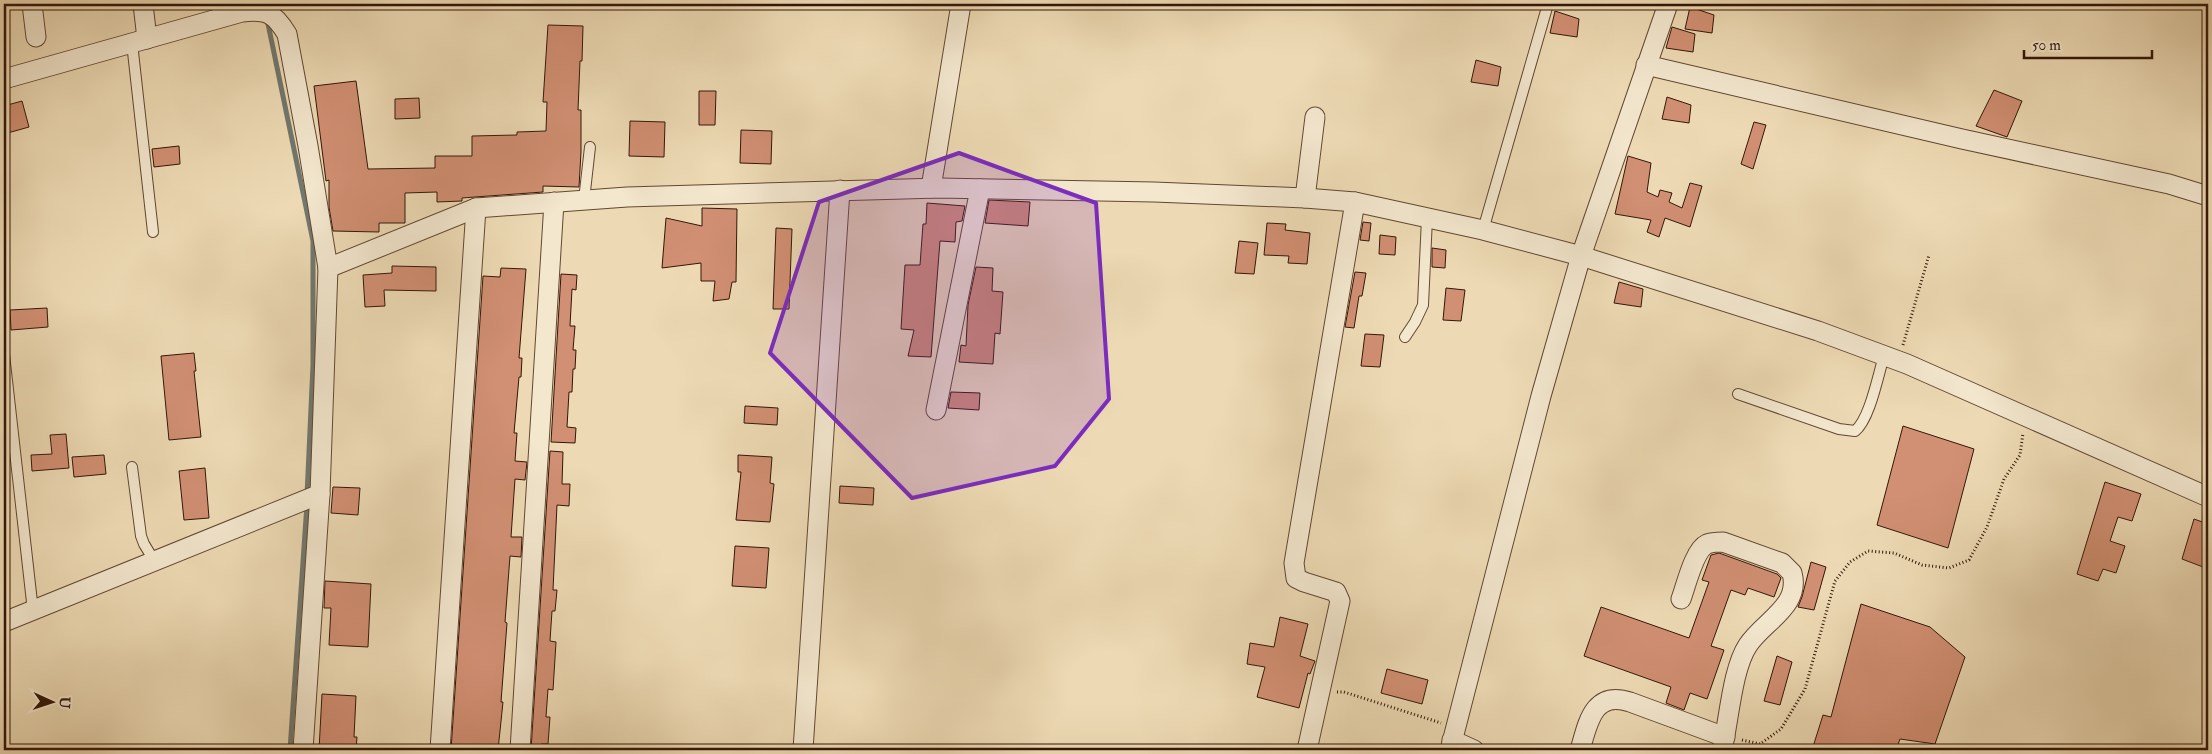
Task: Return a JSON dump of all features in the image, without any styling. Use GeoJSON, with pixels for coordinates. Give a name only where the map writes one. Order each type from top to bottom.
{"type":"FeatureCollection","features":[{"type":"Feature","properties":{"kind":"street"},"geometry":{"type":"LineString","coordinates":[[32,4],[36,37]]}},
{"type":"Feature","properties":{"kind":"street"},"geometry":{"type":"LineString","coordinates":[[140,41],[144,4]]}},
{"type":"Feature","properties":{"kind":"street"},"geometry":{"type":"LineString","coordinates":[[932,188],[961,4]]}},
{"type":"Feature","properties":{"kind":"street"},"geometry":{"type":"LineString","coordinates":[[1474,750],[1452,740],[1541,396],[1581,256],[1668,4]]}},
{"type":"Feature","properties":{"kind":"street"},"geometry":{"type":"LineString","coordinates":[[4,79],[242,12],[264,11],[278,19],[287,34],[328,268],[320,494],[303,750]]}},
{"type":"Feature","properties":{"kind":"street"},"geometry":{"type":"LineString","coordinates":[[1642,76],[1962,139],[2169,184],[2208,196]]}},
{"type":"Feature","properties":{"kind":"street"},"geometry":{"type":"LineString","coordinates":[[1305,198],[1314,117]]}},
{"type":"Feature","properties":{"kind":"street"},"geometry":{"type":"LineString","coordinates":[[328,268],[476,208],[584,200],[932,188],[1305,198],[1355,202],[1484,230],[1581,256],[1754,309],[1891,358],[2208,497]]}},
{"type":"Feature","properties":{"kind":"street"},"geometry":{"type":"LineString","coordinates":[[936,410],[980,189]]}},
{"type":"Feature","properties":{"kind":"street"},"geometry":{"type":"LineString","coordinates":[[803,750],[840,190]]}},
{"type":"Feature","properties":{"kind":"street"},"geometry":{"type":"LineString","coordinates":[[520,750],[554,202]]}},
{"type":"Feature","properties":{"kind":"street"},"geometry":{"type":"LineString","coordinates":[[1308,750],[1339,598],[1336,592],[1296,578],[1294,563],[1355,202]]}},
{"type":"Feature","properties":{"kind":"street"},"geometry":{"type":"LineString","coordinates":[[440,750],[476,208]]}},
{"type":"Feature","properties":{"kind":"street"},"geometry":{"type":"LineString","coordinates":[[4,622],[320,494]]}},
{"type":"Feature","properties":{"kind":"street"},"geometry":{"type":"LineString","coordinates":[[1580,750],[1588,721],[1593,713],[1604,702],[1615,698],[1630,702],[1724,744],[1739,668],[1747,647],[1788,603],[1794,588],[1792,573],[1782,563],[1723,542],[1714,542],[1705,545],[1699,551],[1681,599]]}},
{"type":"Feature","properties":{"kind":"lane"},"geometry":{"type":"LineString","coordinates":[[1484,230],[1548,4]]}},
{"type":"Feature","properties":{"kind":"lane"},"geometry":{"type":"LineString","coordinates":[[140,41],[153,232]]}},
{"type":"Feature","properties":{"kind":"lane"},"geometry":{"type":"LineString","coordinates":[[584,200],[590,147]]}},
{"type":"Feature","properties":{"kind":"lane"},"geometry":{"type":"LineString","coordinates":[[1405,337],[1423,305],[1427,218]]}},
{"type":"Feature","properties":{"kind":"lane"},"geometry":{"type":"LineString","coordinates":[[4,354],[34,611]]}},
{"type":"Feature","properties":{"kind":"lane"},"geometry":{"type":"LineString","coordinates":[[1738,394],[1839,429],[1854,431],[1860,427],[1891,358]]}},
{"type":"Feature","properties":{"kind":"lane"},"geometry":{"type":"LineString","coordinates":[[132,467],[141,536],[155,562]]}},
{"type":"Feature","properties":{"kind":"path"},"geometry":{"type":"LineString","coordinates":[[1891,358],[1929,255]]}},
{"type":"Feature","properties":{"kind":"path"},"geometry":{"type":"LineString","coordinates":[[1724,744],[1760,744],[1781,730],[1805,689],[1835,581],[1850,562],[1868,551],[1894,553],[1922,565],[1949,568],[1969,560],[1987,527],[2004,479],[2020,455],[2026,417]]}},
{"type":"Feature","properties":{"kind":"path"},"geometry":{"type":"LineString","coordinates":[[1320,689],[1344,692],[1452,740]]}},
{"type":"Feature","properties":{"kind":"highlighted area"},"geometry":{"type":"Polygon","coordinates":[[[959,153],[1096,203],[1109,399],[1055,466],[912,498],[770,353],[819,202],[959,153]]]}},
{"type":"Feature","properties":{"kind":"building"},"geometry":{"type":"Polygon","coordinates":[[[1690,7],[1714,15],[1712,33],[1685,29],[1690,7]]]}},
{"type":"Feature","properties":{"kind":"building"},"geometry":{"type":"Polygon","coordinates":[[[1555,11],[1579,19],[1577,37],[1550,33],[1555,11]]]}},
{"type":"Feature","properties":{"kind":"building"},"geometry":{"type":"Polygon","coordinates":[[[548,25],[583,26],[578,110],[581,110],[579,187],[543,186],[543,192],[462,198],[462,201],[437,202],[437,192],[405,193],[405,223],[379,223],[379,232],[333,231],[329,207],[329,180],[326,181],[314,86],[356,81],[368,169],[435,168],[435,156],[472,156],[472,136],[517,135],[517,132],[546,131],[547,102],[543,102],[548,25]]]}},
{"type":"Feature","properties":{"kind":"building"},"geometry":{"type":"Polygon","coordinates":[[[1672,27],[1695,34],[1693,52],[1666,48],[1672,27]]]}},
{"type":"Feature","properties":{"kind":"building"},"geometry":{"type":"Polygon","coordinates":[[[1476,60],[1501,67],[1498,86],[1471,82],[1476,60]]]}},
{"type":"Feature","properties":{"kind":"building"},"geometry":{"type":"Polygon","coordinates":[[[1994,90],[2022,101],[2007,137],[1976,126],[1994,90]]]}},
{"type":"Feature","properties":{"kind":"building"},"geometry":{"type":"Polygon","coordinates":[[[699,91],[716,91],[715,125],[699,125],[699,91]]]}},
{"type":"Feature","properties":{"kind":"building"},"geometry":{"type":"Polygon","coordinates":[[[1667,97],[1691,105],[1689,123],[1662,119],[1667,97]]]}},
{"type":"Feature","properties":{"kind":"building"},"geometry":{"type":"Polygon","coordinates":[[[419,98],[420,118],[395,119],[395,99],[419,98]]]}},
{"type":"Feature","properties":{"kind":"building"},"geometry":{"type":"Polygon","coordinates":[[[22,101],[29,127],[4,134],[4,106],[22,101]]]}},
{"type":"Feature","properties":{"kind":"building"},"geometry":{"type":"Polygon","coordinates":[[[630,121],[665,122],[664,157],[629,156],[630,121]]]}},
{"type":"Feature","properties":{"kind":"building"},"geometry":{"type":"Polygon","coordinates":[[[1754,122],[1766,125],[1753,169],[1741,164],[1754,122]]]}},
{"type":"Feature","properties":{"kind":"building"},"geometry":{"type":"Polygon","coordinates":[[[741,130],[772,131],[771,164],[740,163],[741,130]]]}},
{"type":"Feature","properties":{"kind":"building"},"geometry":{"type":"Polygon","coordinates":[[[179,146],[180,164],[154,167],[152,149],[179,146]]]}},
{"type":"Feature","properties":{"kind":"building"},"geometry":{"type":"Polygon","coordinates":[[[1628,156],[1651,163],[1647,192],[1658,197],[1660,190],[1672,193],[1669,202],[1682,208],[1690,183],[1702,186],[1690,227],[1665,218],[1659,237],[1647,232],[1651,220],[1615,214],[1628,156]]]}},
{"type":"Feature","properties":{"kind":"building"},"geometry":{"type":"Polygon","coordinates":[[[989,200],[1030,202],[1028,226],[985,223],[989,200]]]}},
{"type":"Feature","properties":{"kind":"building"},"geometry":{"type":"Polygon","coordinates":[[[927,203],[965,206],[962,221],[956,222],[955,242],[940,241],[931,357],[908,356],[914,330],[901,329],[905,265],[920,265],[923,224],[926,224],[927,203]]]}},
{"type":"Feature","properties":{"kind":"building"},"geometry":{"type":"Polygon","coordinates":[[[702,208],[737,209],[736,282],[732,282],[729,299],[713,301],[715,281],[701,281],[701,263],[662,268],[666,218],[702,226],[702,208]]]}},
{"type":"Feature","properties":{"kind":"building"},"geometry":{"type":"Polygon","coordinates":[[[1363,222],[1371,223],[1369,241],[1360,240],[1363,222]]]}},
{"type":"Feature","properties":{"kind":"building"},"geometry":{"type":"Polygon","coordinates":[[[1267,223],[1286,224],[1285,230],[1310,233],[1307,264],[1288,263],[1289,256],[1264,255],[1267,223]]]}},
{"type":"Feature","properties":{"kind":"building"},"geometry":{"type":"Polygon","coordinates":[[[776,228],[792,229],[789,309],[773,309],[776,228]]]}},
{"type":"Feature","properties":{"kind":"building"},"geometry":{"type":"Polygon","coordinates":[[[1380,235],[1396,237],[1395,255],[1379,254],[1380,235]]]}},
{"type":"Feature","properties":{"kind":"building"},"geometry":{"type":"Polygon","coordinates":[[[1239,241],[1258,243],[1254,274],[1235,273],[1239,241]]]}},
{"type":"Feature","properties":{"kind":"building"},"geometry":{"type":"Polygon","coordinates":[[[1432,248],[1446,250],[1445,268],[1432,267],[1432,248]]]}},
{"type":"Feature","properties":{"kind":"building"},"geometry":{"type":"Polygon","coordinates":[[[392,266],[436,267],[436,291],[384,290],[385,306],[365,307],[363,275],[392,273],[392,266]]]}},
{"type":"Feature","properties":{"kind":"building"},"geometry":{"type":"Polygon","coordinates":[[[976,267],[993,268],[992,291],[1003,292],[1000,334],[995,333],[993,364],[959,362],[961,345],[966,346],[968,305],[976,267]]]}},
{"type":"Feature","properties":{"kind":"building"},"geometry":{"type":"Polygon","coordinates":[[[501,268],[526,269],[519,358],[522,358],[521,377],[519,377],[514,433],[517,433],[515,461],[527,462],[525,480],[515,479],[511,537],[522,537],[521,557],[510,556],[501,702],[503,702],[498,750],[451,750],[483,276],[500,277],[501,268]]]}},
{"type":"Feature","properties":{"kind":"building"},"geometry":{"type":"Polygon","coordinates":[[[1355,272],[1366,273],[1362,296],[1359,296],[1354,328],[1345,327],[1355,272]]]}},
{"type":"Feature","properties":{"kind":"building"},"geometry":{"type":"Polygon","coordinates":[[[561,274],[577,275],[576,290],[572,289],[570,326],[575,326],[573,350],[576,350],[575,369],[573,369],[572,392],[569,392],[567,427],[576,428],[575,443],[551,442],[561,274]]]}},
{"type":"Feature","properties":{"kind":"building"},"geometry":{"type":"Polygon","coordinates":[[[1619,282],[1643,289],[1641,307],[1614,303],[1619,282]]]}},
{"type":"Feature","properties":{"kind":"building"},"geometry":{"type":"Polygon","coordinates":[[[1446,288],[1465,290],[1461,321],[1443,320],[1446,288]]]}},
{"type":"Feature","properties":{"kind":"building"},"geometry":{"type":"Polygon","coordinates":[[[47,308],[48,327],[11,330],[10,310],[47,308]]]}},
{"type":"Feature","properties":{"kind":"building"},"geometry":{"type":"Polygon","coordinates":[[[1365,334],[1384,335],[1380,367],[1361,366],[1365,334]]]}},
{"type":"Feature","properties":{"kind":"building"},"geometry":{"type":"Polygon","coordinates":[[[194,353],[201,437],[169,440],[161,356],[194,353]]]}},
{"type":"Feature","properties":{"kind":"building"},"geometry":{"type":"Polygon","coordinates":[[[951,392],[980,393],[979,410],[948,408],[951,392]]]}},
{"type":"Feature","properties":{"kind":"building"},"geometry":{"type":"Polygon","coordinates":[[[745,406],[778,408],[777,425],[744,423],[745,406]]]}},
{"type":"Feature","properties":{"kind":"building"},"geometry":{"type":"Polygon","coordinates":[[[1903,426],[1974,449],[1948,548],[1877,525],[1903,426]]]}},
{"type":"Feature","properties":{"kind":"building"},"geometry":{"type":"Polygon","coordinates":[[[66,434],[69,468],[32,471],[31,455],[52,454],[50,435],[66,434]]]}},
{"type":"Feature","properties":{"kind":"building"},"geometry":{"type":"Polygon","coordinates":[[[550,451],[563,452],[562,484],[570,484],[569,506],[557,505],[553,590],[557,590],[555,611],[552,611],[550,641],[556,642],[553,690],[548,689],[546,717],[550,717],[548,744],[541,744],[540,750],[531,750],[550,451]]]}},
{"type":"Feature","properties":{"kind":"building"},"geometry":{"type":"Polygon","coordinates":[[[104,455],[106,474],[74,477],[72,457],[104,455]]]}},
{"type":"Feature","properties":{"kind":"building"},"geometry":{"type":"Polygon","coordinates":[[[738,455],[772,457],[770,483],[774,484],[770,522],[736,520],[741,472],[738,472],[738,455]]]}},
{"type":"Feature","properties":{"kind":"building"},"geometry":{"type":"Polygon","coordinates":[[[205,468],[209,518],[184,520],[179,471],[205,468]]]}},
{"type":"Feature","properties":{"kind":"building"},"geometry":{"type":"Polygon","coordinates":[[[2105,482],[2141,494],[2132,521],[2118,517],[2110,541],[2125,546],[2116,573],[2103,569],[2098,581],[2077,574],[2105,482]]]}},
{"type":"Feature","properties":{"kind":"building"},"geometry":{"type":"Polygon","coordinates":[[[840,486],[874,488],[873,505],[839,503],[840,486]]]}},
{"type":"Feature","properties":{"kind":"building"},"geometry":{"type":"Polygon","coordinates":[[[333,487],[360,488],[358,515],[331,513],[333,487]]]}},
{"type":"Feature","properties":{"kind":"building"},"geometry":{"type":"Polygon","coordinates":[[[2194,519],[2208,524],[2208,552],[2203,567],[2182,559],[2194,519]]]}},
{"type":"Feature","properties":{"kind":"building"},"geometry":{"type":"Polygon","coordinates":[[[735,546],[769,548],[766,588],[732,586],[735,546]]]}},
{"type":"Feature","properties":{"kind":"building"},"geometry":{"type":"Polygon","coordinates":[[[1719,553],[1777,574],[1781,578],[1774,597],[1748,588],[1745,595],[1731,590],[1711,646],[1724,650],[1707,699],[1690,693],[1684,710],[1666,703],[1671,687],[1584,656],[1601,607],[1689,638],[1709,582],[1702,580],[1711,555],[1719,553]]]}},
{"type":"Feature","properties":{"kind":"building"},"geometry":{"type":"Polygon","coordinates":[[[1811,562],[1826,567],[1814,610],[1798,607],[1811,562]]]}},
{"type":"Feature","properties":{"kind":"building"},"geometry":{"type":"Polygon","coordinates":[[[325,581],[371,584],[368,647],[329,645],[331,608],[324,608],[325,581]]]}},
{"type":"Feature","properties":{"kind":"building"},"geometry":{"type":"Polygon","coordinates":[[[1861,604],[1930,627],[1965,657],[1935,744],[1900,739],[1896,750],[1812,750],[1823,715],[1831,717],[1861,604]]]}},
{"type":"Feature","properties":{"kind":"building"},"geometry":{"type":"Polygon","coordinates":[[[1280,617],[1308,624],[1300,656],[1315,661],[1310,674],[1308,673],[1299,708],[1257,697],[1265,667],[1247,664],[1250,643],[1274,647],[1280,617]]]}},
{"type":"Feature","properties":{"kind":"building"},"geometry":{"type":"Polygon","coordinates":[[[1777,656],[1792,662],[1780,705],[1764,701],[1777,656]]]}},
{"type":"Feature","properties":{"kind":"building"},"geometry":{"type":"Polygon","coordinates":[[[1387,669],[1428,680],[1422,704],[1381,693],[1387,669]]]}},
{"type":"Feature","properties":{"kind":"building"},"geometry":{"type":"Polygon","coordinates":[[[322,694],[356,696],[354,737],[357,737],[356,750],[319,750],[322,694]]]}},
{"type":"Feature","properties":{"kind":"waterway"},"geometry":{"type":"LineString","coordinates":[[267,19],[313,241],[313,365],[307,495]]}},
{"type":"Feature","properties":{"kind":"waterway"},"geometry":{"type":"LineString","coordinates":[[290,750],[307,504]]}}]}
